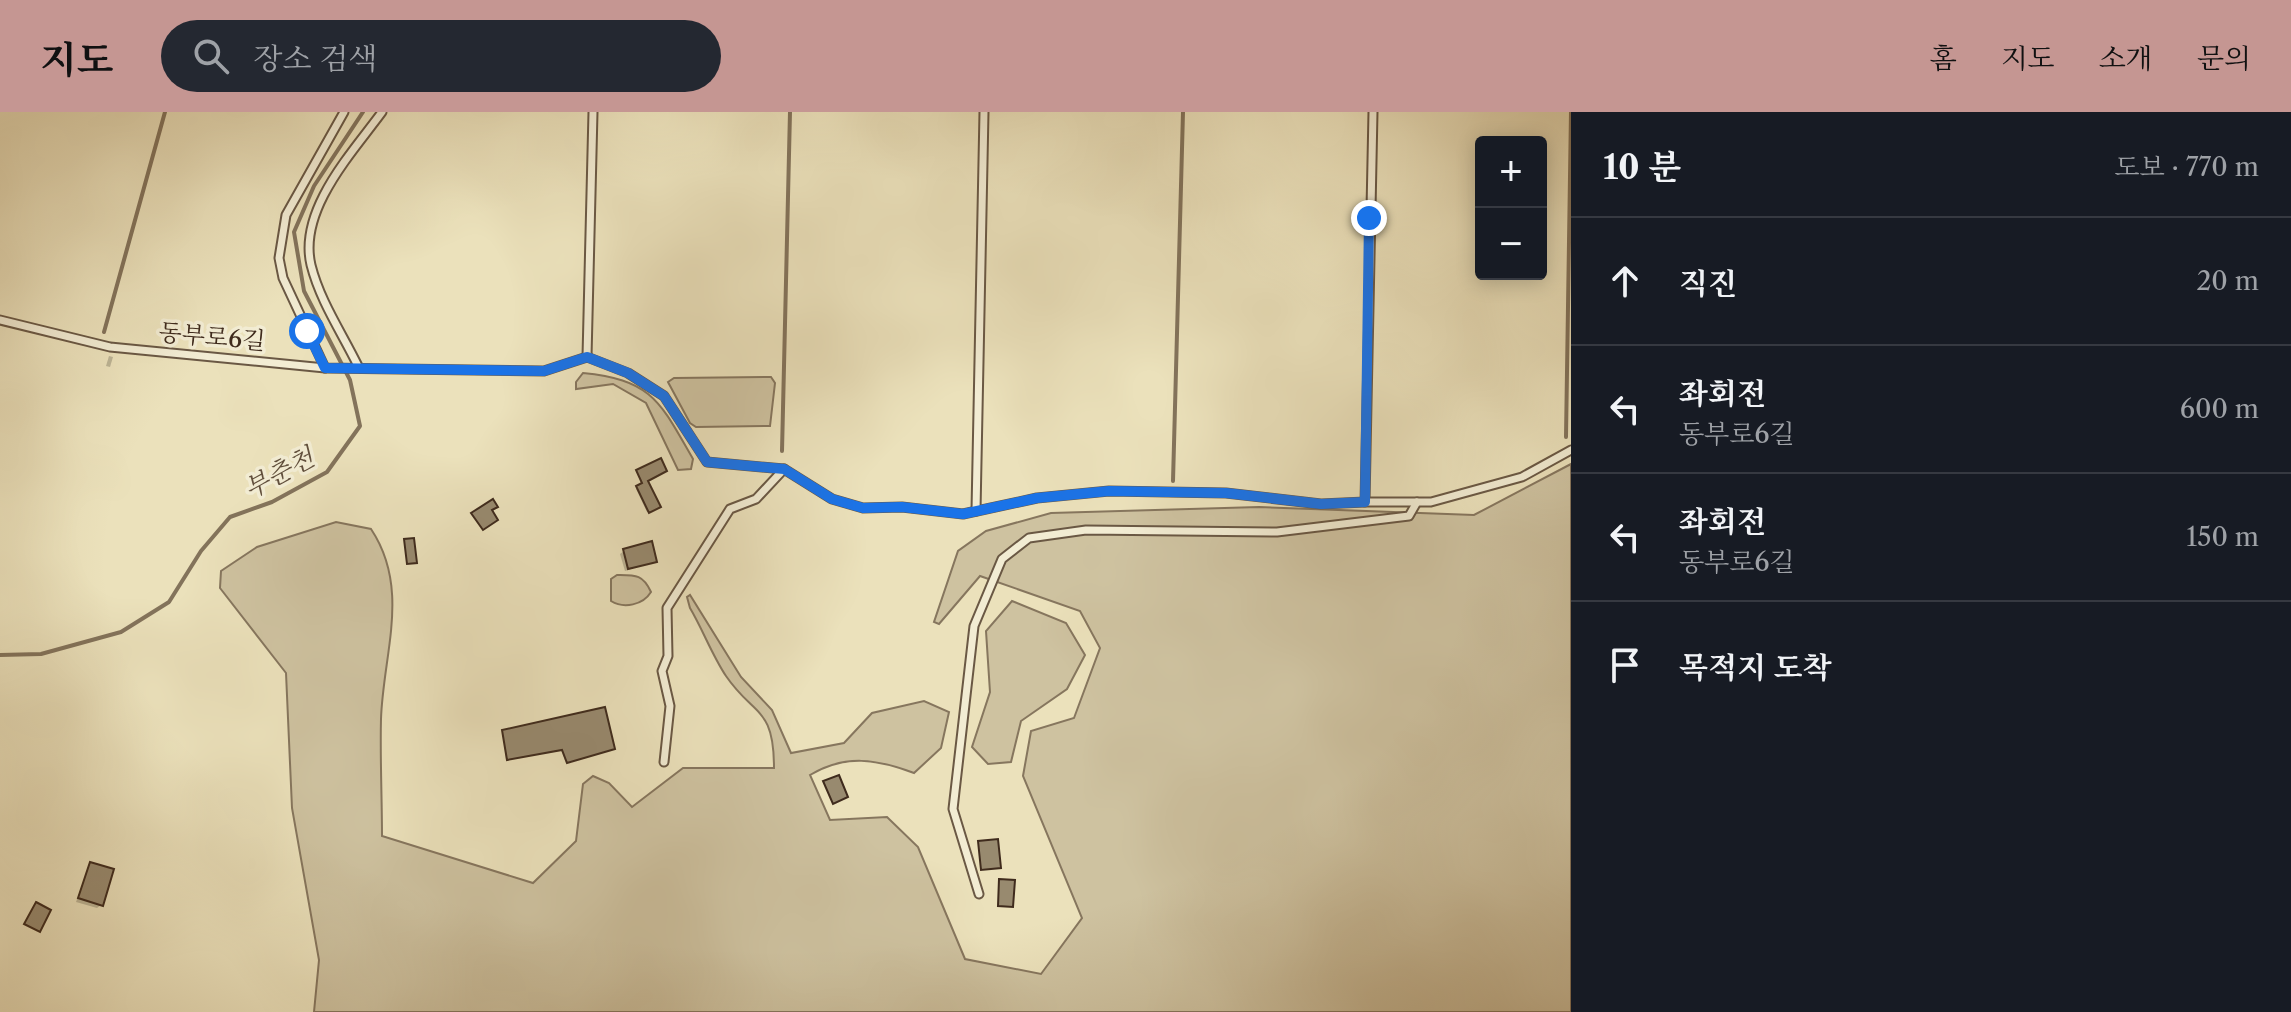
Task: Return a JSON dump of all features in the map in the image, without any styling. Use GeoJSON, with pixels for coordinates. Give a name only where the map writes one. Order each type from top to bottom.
{"type":"FeatureCollection","features":[{"type":"Feature","properties":{"kind":"lane"},"geometry":{"type":"LineString","coordinates":[[325,368],[283,278],[279,258],[286,215],[344,112]]}},
{"type":"Feature","properties":{"kind":"lane"},"geometry":{"type":"LineString","coordinates":[[358,366],[323,298],[311,263],[311,230],[344,163],[382,112]]}},
{"type":"Feature","properties":{"kind":"lane"},"geometry":{"type":"LineString","coordinates":[[593,112],[587,357],[628,373],[664,396],[707,462],[784,469],[832,499],[863,508],[902,507],[963,514],[1037,498],[1109,491],[1226,493],[1321,504],[1431,502],[1522,477],[1571,450]]}},
{"type":"Feature","properties":{"kind":"lane"},"geometry":{"type":"LineString","coordinates":[[976,511],[984,112]]}},
{"type":"Feature","properties":{"kind":"lane"},"geometry":{"type":"LineString","coordinates":[[1365,502],[1373,112]]}},
{"type":"Feature","properties":{"kind":"lane","name":"동부로6길"},"geometry":{"type":"LineString","coordinates":[[0,320],[110,347],[325,368],[358,366],[544,371],[587,357]]}},
{"type":"Feature","properties":{"kind":"lane"},"geometry":{"type":"LineString","coordinates":[[664,762],[670,706],[662,671],[668,656],[667,608],[692,574],[730,509],[756,499],[784,469]]}},
{"type":"Feature","properties":{"kind":"lane"},"geometry":{"type":"LineString","coordinates":[[979,894],[953,809],[974,626],[1002,559],[1029,538],[1072,532],[1277,532],[1409,516],[1417,502]]}},
{"type":"Feature","properties":{"kind":"shaded area"},"geometry":{"type":"Polygon","coordinates":[[[583,373],[625,381],[652,397],[672,422],[693,459],[691,469],[678,470],[646,403],[613,384],[576,389],[576,382],[583,373]]]}},
{"type":"Feature","properties":{"kind":"shaded area"},"geometry":{"type":"Polygon","coordinates":[[[771,377],[775,383],[770,426],[696,427],[690,423],[668,382],[674,378],[771,377]]]}},
{"type":"Feature","properties":{"kind":"shaded area"},"geometry":{"type":"Polygon","coordinates":[[[1571,464],[1571,1012],[314,1012],[319,960],[292,808],[286,673],[220,588],[221,571],[257,547],[336,522],[371,529],[383,552],[390,575],[392,622],[381,719],[382,836],[533,883],[576,841],[583,784],[593,776],[609,783],[632,807],[683,768],[774,768],[773,748],[766,722],[721,668],[690,608],[687,597],[690,595],[741,677],[772,710],[791,753],[844,743],[872,713],[924,701],[949,712],[941,748],[914,773],[887,764],[849,761],[810,775],[830,820],[887,817],[918,847],[965,959],[1041,974],[1082,918],[1023,776],[1031,731],[1074,718],[1100,648],[1080,611],[980,576],[939,624],[934,622],[958,551],[986,531],[1051,513],[1259,507],[1474,515],[1571,464]]]}},
{"type":"Feature","properties":{"kind":"shaded area"},"geometry":{"type":"Polygon","coordinates":[[[617,575],[638,577],[651,592],[633,604],[622,605],[611,601],[611,579],[617,575]]]}},
{"type":"Feature","properties":{"kind":"shaded area"},"geometry":{"type":"Polygon","coordinates":[[[1012,601],[1066,623],[1085,655],[1067,689],[1021,721],[1011,762],[988,764],[972,747],[990,692],[986,631],[1012,601]]]}},
{"type":"Feature","properties":{"kind":"building"},"geometry":{"type":"Polygon","coordinates":[[[661,458],[667,471],[648,481],[661,507],[649,513],[636,486],[642,483],[636,470],[661,458]]]}},
{"type":"Feature","properties":{"kind":"building"},"geometry":{"type":"Polygon","coordinates":[[[493,499],[498,507],[492,510],[498,520],[483,530],[471,513],[493,499]]]}},
{"type":"Feature","properties":{"kind":"building"},"geometry":{"type":"Polygon","coordinates":[[[414,538],[417,563],[407,564],[404,539],[414,538]]]}},
{"type":"Feature","properties":{"kind":"building"},"geometry":{"type":"Polygon","coordinates":[[[652,541],[657,562],[628,569],[623,549],[652,541]]]}},
{"type":"Feature","properties":{"kind":"building"},"geometry":{"type":"Polygon","coordinates":[[[605,707],[615,749],[567,763],[562,750],[507,760],[502,730],[605,707]]]}},
{"type":"Feature","properties":{"kind":"building"},"geometry":{"type":"Polygon","coordinates":[[[839,775],[848,797],[833,804],[823,781],[839,775]]]}},
{"type":"Feature","properties":{"kind":"building"},"geometry":{"type":"Polygon","coordinates":[[[998,839],[1001,868],[981,870],[978,841],[998,839]]]}},
{"type":"Feature","properties":{"kind":"building"},"geometry":{"type":"Polygon","coordinates":[[[90,862],[114,869],[103,906],[78,898],[90,862]]]}},
{"type":"Feature","properties":{"kind":"building"},"geometry":{"type":"Polygon","coordinates":[[[999,879],[1015,880],[1013,907],[998,906],[999,879]]]}},
{"type":"Feature","properties":{"kind":"building"},"geometry":{"type":"Polygon","coordinates":[[[36,902],[51,910],[40,932],[24,924],[36,902]]]}},
{"type":"Feature","properties":{"kind":"waterway"},"geometry":{"type":"LineString","coordinates":[[104,332],[165,112]]}},
{"type":"Feature","properties":{"kind":"waterway","name":"부춘천"},"geometry":{"type":"LineString","coordinates":[[0,655],[41,654],[121,632],[169,602],[201,551],[230,517],[272,502],[327,472],[360,426],[350,380],[304,291],[294,232],[314,186],[363,112]]}},
{"type":"Feature","properties":{"kind":"waterway"},"geometry":{"type":"LineString","coordinates":[[782,451],[790,112]]}},
{"type":"Feature","properties":{"kind":"waterway"},"geometry":{"type":"LineString","coordinates":[[1173,481],[1183,112]]}},
{"type":"Feature","properties":{"kind":"waterway"},"geometry":{"type":"LineString","coordinates":[[1566,437],[1571,112]]}},
{"type":"Feature","properties":{"kind":"route"},"geometry":{"type":"LineString","coordinates":[[307,331],[325,368],[358,366],[544,371],[587,357],[628,373],[664,396],[707,462],[784,469],[832,499],[863,508],[902,507],[963,514],[1037,498],[1109,491],[1226,493],[1321,504],[1365,502],[1369,218]]}}]}
